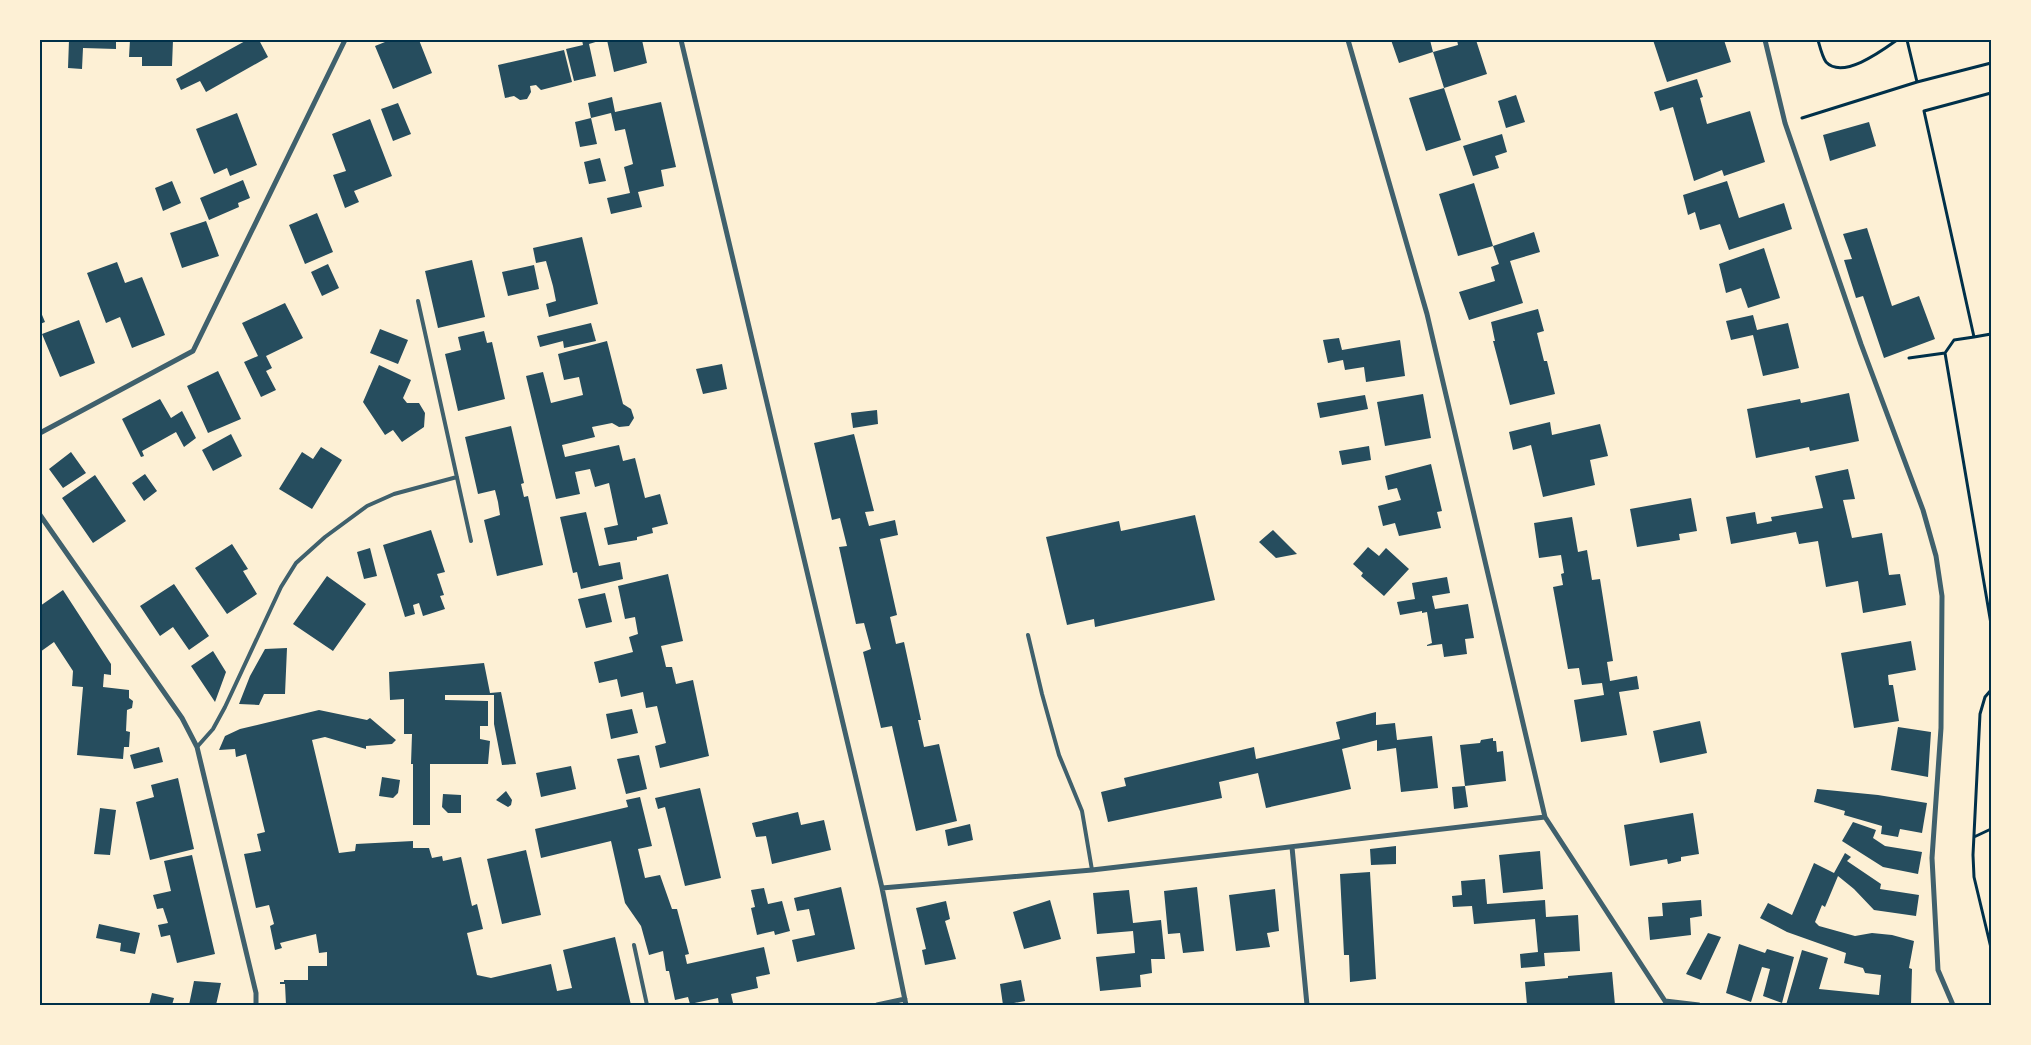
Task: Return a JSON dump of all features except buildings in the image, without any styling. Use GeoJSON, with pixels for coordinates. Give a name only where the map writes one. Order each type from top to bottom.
{"type":"FeatureCollection","features":[{"type":"Feature","properties":{"kind":"street"},"geometry":{"type":"LineString","coordinates":[[40,433],[193,351],[345,40]]}},
{"type":"Feature","properties":{"kind":"street"},"geometry":{"type":"LineString","coordinates":[[681,40],[882,888],[906,1005]]}},
{"type":"Feature","properties":{"kind":"street"},"geometry":{"type":"LineString","coordinates":[[1348,40],[1427,314],[1545,817],[1665,1003],[1699,1005]]}},
{"type":"Feature","properties":{"kind":"street"},"geometry":{"type":"LineString","coordinates":[[1765,40],[1785,123],[1861,344],[1923,510],[1936,556],[1942,596],[1941,728],[1932,858],[1938,970],[1953,1005]]}},
{"type":"Feature","properties":{"kind":"street"},"geometry":{"type":"LineString","coordinates":[[40,515],[182,718],[197,747],[256,993],[256,1005]]}},
{"type":"Feature","properties":{"kind":"street"},"geometry":{"type":"LineString","coordinates":[[882,888],[1092,870],[1545,817]]}},
{"type":"Feature","properties":{"kind":"street"},"geometry":{"type":"LineString","coordinates":[[1292,847],[1307,1005]]}},
{"type":"Feature","properties":{"kind":"street"},"geometry":{"type":"LineString","coordinates":[[877,1005],[905,999]]}},
{"type":"Feature","properties":{"kind":"lane"},"geometry":{"type":"LineString","coordinates":[[418,301],[471,541]]}},
{"type":"Feature","properties":{"kind":"lane"},"geometry":{"type":"LineString","coordinates":[[197,747],[213,729],[225,707],[277,595],[296,562],[324,537],[367,506],[394,494],[457,477]]}},
{"type":"Feature","properties":{"kind":"lane"},"geometry":{"type":"LineString","coordinates":[[1028,635],[1059,754],[1082,811],[1092,870]]}},
{"type":"Feature","properties":{"kind":"lane"},"geometry":{"type":"LineString","coordinates":[[634,945],[647,1005]]}},
{"type":"Feature","properties":{"kind":"path"},"geometry":{"type":"LineString","coordinates":[[1818,40],[1826,61],[1832,66],[1840,67],[1856,65],[1897,40]]}},
{"type":"Feature","properties":{"kind":"path"},"geometry":{"type":"LineString","coordinates":[[1907,40],[1917,82]]}},
{"type":"Feature","properties":{"kind":"path"},"geometry":{"type":"LineString","coordinates":[[1785,123],[1917,82],[1991,63]]}},
{"type":"Feature","properties":{"kind":"path"},"geometry":{"type":"LineString","coordinates":[[1974,337],[1924,111],[1991,93]]}},
{"type":"Feature","properties":{"kind":"path"},"geometry":{"type":"LineString","coordinates":[[1909,358],[1944,353],[1954,340],[1991,334]]}},
{"type":"Feature","properties":{"kind":"path"},"geometry":{"type":"LineString","coordinates":[[1944,353],[1991,624]]}},
{"type":"Feature","properties":{"kind":"path"},"geometry":{"type":"LineString","coordinates":[[1991,690],[1985,697],[1980,714],[1974,837],[1974,877],[1991,948]]}},
{"type":"Feature","properties":{"kind":"path"},"geometry":{"type":"LineString","coordinates":[[1974,837],[1991,829]]}}]}
